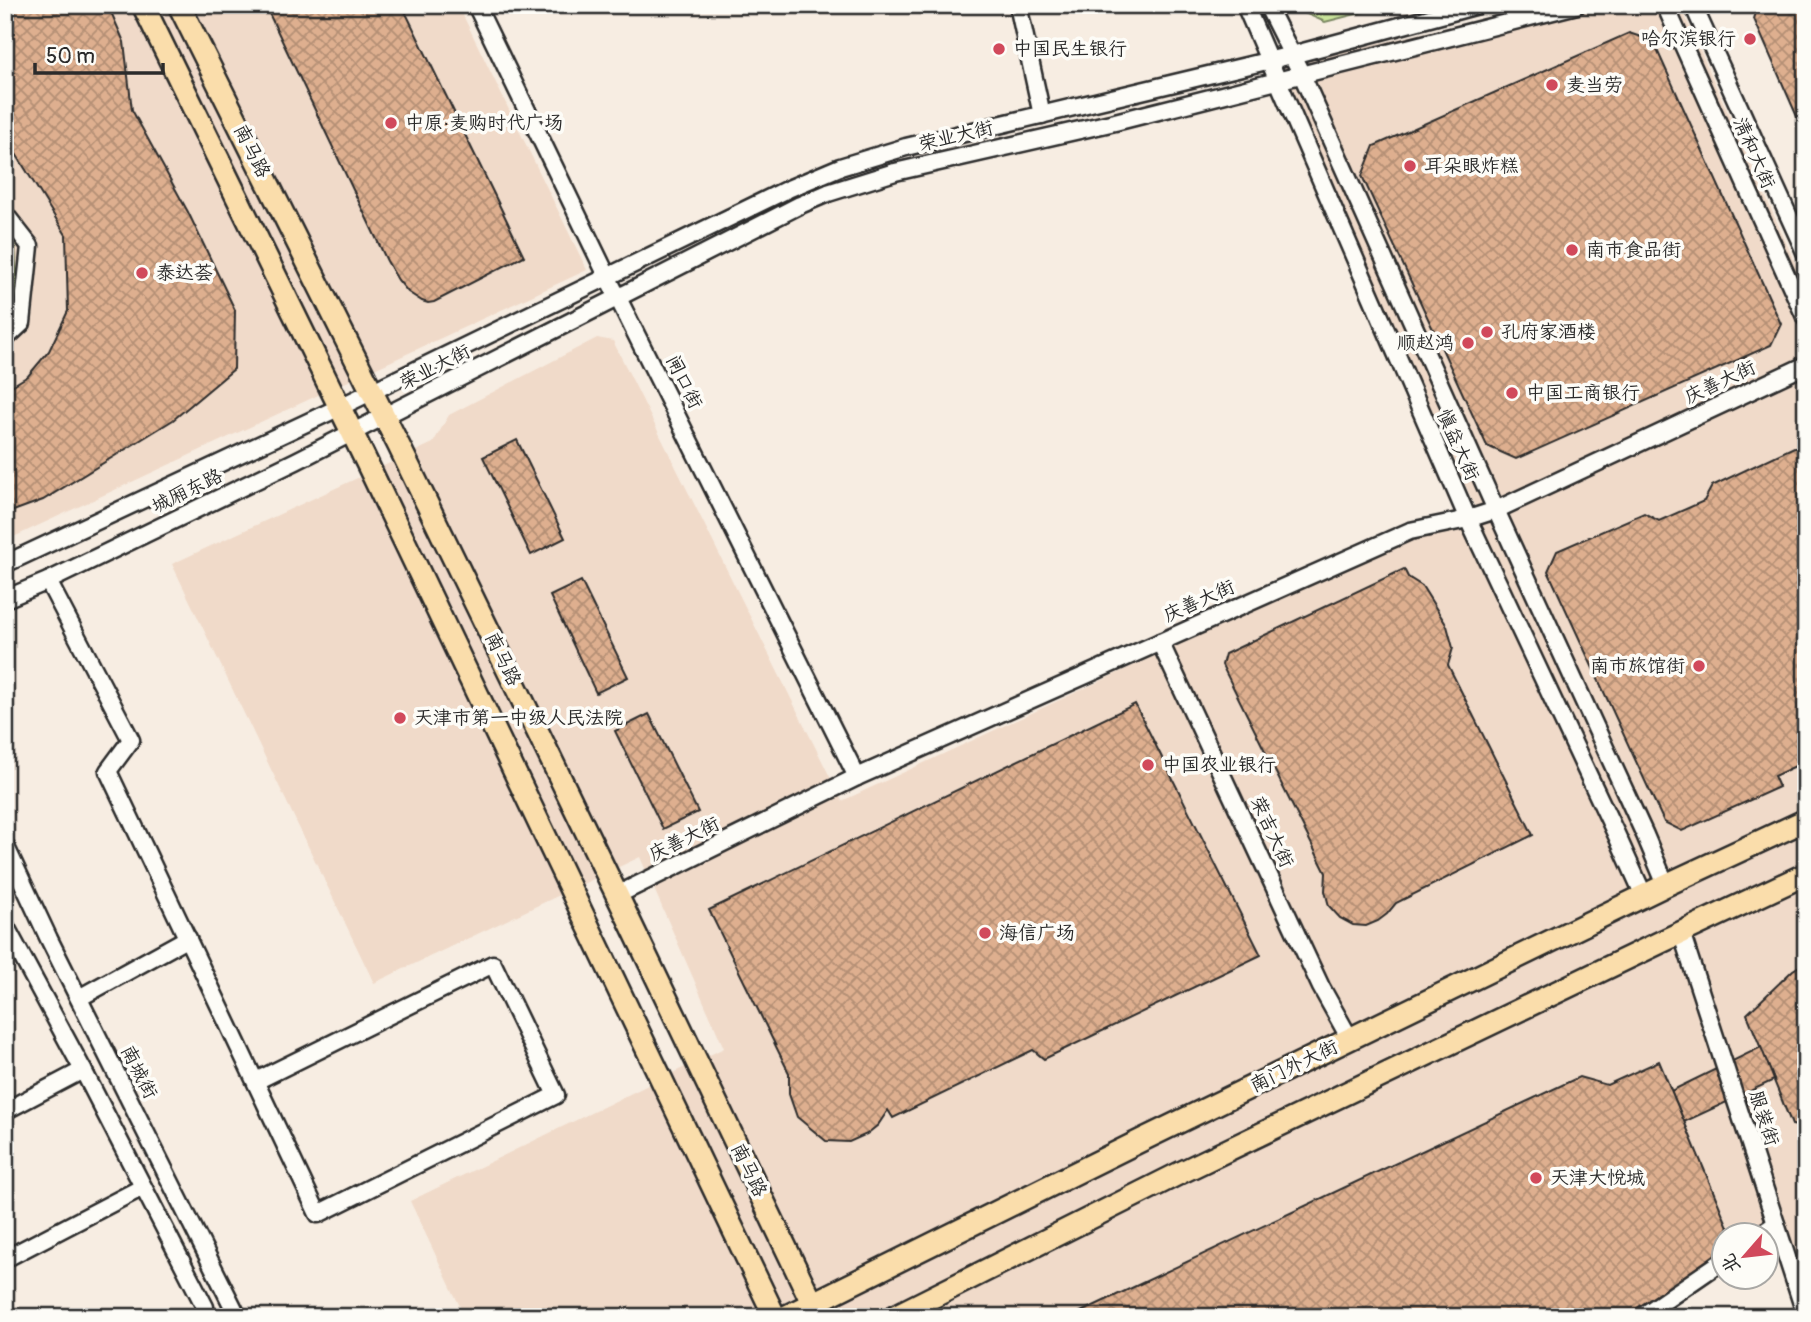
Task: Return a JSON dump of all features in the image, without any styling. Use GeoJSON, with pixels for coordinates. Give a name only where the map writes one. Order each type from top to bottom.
{"type":"FeatureCollection","features":[{"type":"Feature","properties":{"kind":"main road","name":"南马路"},"geometry":{"type":"LineString","coordinates":[[143,5],[340,407],[775,1317]]}},
{"type":"Feature","properties":{"kind":"main road","name":"南马路"},"geometry":{"type":"LineString","coordinates":[[179,5],[372,391],[816,1310]]}},
{"type":"Feature","properties":{"kind":"main road","name":"南门外大街"},"geometry":{"type":"LineString","coordinates":[[785,1317],[816,1310],[1350,1039],[1806,820]]}},
{"type":"Feature","properties":{"kind":"main road"},"geometry":{"type":"LineString","coordinates":[[893,1317],[1180,1174],[1806,874]]}},
{"type":"Feature","properties":{"kind":"street","name":"闸口街"},"geometry":{"type":"LineString","coordinates":[[476,5],[608,278],[857,776]]}},
{"type":"Feature","properties":{"kind":"street"},"geometry":{"type":"LineString","coordinates":[[1018,5],[1042,115]]}},
{"type":"Feature","properties":{"kind":"street","name":"慎益大街"},"geometry":{"type":"LineString","coordinates":[[1245,5],[1468,519],[1644,897]]}},
{"type":"Feature","properties":{"kind":"street","name":"慎益大街"},"geometry":{"type":"LineString","coordinates":[[1267,5],[1302,75],[1666,885]]}},
{"type":"Feature","properties":{"kind":"street","name":"荣业大街"},"geometry":{"type":"LineString","coordinates":[[372,391],[788,189],[839,167],[905,147],[1268,61],[1478,5]]}},
{"type":"Feature","properties":{"kind":"street","name":"荣业大街"},"geometry":{"type":"LineString","coordinates":[[384,416],[828,193],[895,172],[1115,122],[1577,5]]}},
{"type":"Feature","properties":{"kind":"street","name":"清和大街"},"geometry":{"type":"LineString","coordinates":[[1665,5],[1806,319]]}},
{"type":"Feature","properties":{"kind":"street","name":"清和大街"},"geometry":{"type":"LineString","coordinates":[[1693,5],[1806,254]]}},
{"type":"Feature","properties":{"kind":"street"},"geometry":{"type":"LineString","coordinates":[[5,214],[30,246],[22,323],[5,339]]}},
{"type":"Feature","properties":{"kind":"street","name":"庆善大街"},"geometry":{"type":"LineString","coordinates":[[617,895],[857,776],[1410,531],[1468,519],[1496,510],[1806,365]]}},
{"type":"Feature","properties":{"kind":"street","name":"城厢东路"},"geometry":{"type":"LineString","coordinates":[[5,564],[372,391]]}},
{"type":"Feature","properties":{"kind":"street","name":"城厢东路"},"geometry":{"type":"LineString","coordinates":[[5,599],[48,581],[384,416]]}},
{"type":"Feature","properties":{"kind":"street"},"geometry":{"type":"LineString","coordinates":[[48,581],[131,740],[108,771],[318,1214],[556,1095],[493,964],[256,1081]]}},
{"type":"Feature","properties":{"kind":"street","name":"荣吉大街"},"geometry":{"type":"LineString","coordinates":[[1160,642],[1321,987],[1350,1039]]}},
{"type":"Feature","properties":{"kind":"street","name":"南城街"},"geometry":{"type":"LineString","coordinates":[[5,845],[238,1317]]}},
{"type":"Feature","properties":{"kind":"street"},"geometry":{"type":"LineString","coordinates":[[5,925],[205,1307],[206,1317]]}},
{"type":"Feature","properties":{"kind":"street","name":"服装街"},"geometry":{"type":"LineString","coordinates":[[1681,932],[1775,1220]]}},
{"type":"Feature","properties":{"kind":"street"},"geometry":{"type":"LineString","coordinates":[[79,998],[188,939]]}},
{"type":"Feature","properties":{"kind":"street"},"geometry":{"type":"LineString","coordinates":[[5,1111],[83,1070]]}},
{"type":"Feature","properties":{"kind":"street"},"geometry":{"type":"LineString","coordinates":[[5,1259],[143,1187]]}},
{"type":"Feature","properties":{"kind":"street","name":"服装街"},"geometry":{"type":"LineString","coordinates":[[1780,1236],[1806,1316]]}},
{"type":"Feature","properties":{"kind":"street"},"geometry":{"type":"LineString","coordinates":[[1641,1317],[1710,1270]]}},
{"type":"Feature","properties":{"kind":"shaded area"},"geometry":{"type":"Polygon","coordinates":[[[5,5],[458,5],[587,270],[5,541],[5,5]]]}},
{"type":"Feature","properties":{"kind":"shaded area"},"geometry":{"type":"Polygon","coordinates":[[[1543,5],[1680,5],[1806,287],[1806,1317],[1799,1317],[1780,1269],[1780,1220],[1710,1220],[1710,1249],[1647,1317],[465,1317],[410,1201],[724,1048],[640,857],[374,983],[172,564],[433,443],[449,415],[597,338],[613,341],[842,801],[1475,507],[1280,66],[1543,5]]]}},
{"type":"Feature","properties":{"kind":"green space"},"geometry":{"type":"Polygon","coordinates":[[[1291,5],[1391,5],[1325,22],[1291,5]]]}},
{"type":"Feature","properties":{"kind":"green space"},"geometry":{"type":"Polygon","coordinates":[[[5,234],[15,246],[18,311],[5,318],[5,234]]]}},
{"type":"Feature","properties":{"kind":"building","name":"泰达荟"},"geometry":{"type":"Polygon","coordinates":[[[5,5],[108,5],[124,42],[132,110],[188,212],[235,310],[234,369],[173,420],[43,500],[5,514],[5,390],[28,376],[49,351],[68,311],[66,235],[5,136],[5,5]]]}},
{"type":"Feature","properties":{"kind":"building","name":"中原·麦购时代广场"},"geometry":{"type":"Polygon","coordinates":[[[265,5],[402,5],[524,256],[434,302],[422,301],[408,292],[387,261],[265,5]]]}},
{"type":"Feature","properties":{"kind":"building"},"geometry":{"type":"Polygon","coordinates":[[[1758,5],[1806,5],[1806,137],[1754,19],[1758,5]]]}},
{"type":"Feature","properties":{"kind":"building","name":"南市食品街"},"geometry":{"type":"Polygon","coordinates":[[[1629,33],[1653,41],[1781,324],[1771,345],[1516,459],[1487,446],[1362,176],[1374,146],[1629,33]]]}},
{"type":"Feature","properties":{"kind":"building"},"geometry":{"type":"Polygon","coordinates":[[[517,440],[565,538],[531,555],[483,457],[517,440]]]}},
{"type":"Feature","properties":{"kind":"building","name":"南市旅馆街"},"geometry":{"type":"Polygon","coordinates":[[[1794,447],[1806,451],[1806,761],[1774,776],[1779,787],[1682,831],[1664,822],[1548,571],[1557,551],[1644,513],[1659,521],[1704,501],[1712,486],[1794,447]]]}},
{"type":"Feature","properties":{"kind":"building"},"geometry":{"type":"Polygon","coordinates":[[[1404,569],[1408,577],[1422,586],[1447,626],[1453,648],[1448,665],[1533,835],[1396,903],[1378,921],[1366,926],[1353,925],[1340,918],[1329,906],[1325,891],[1326,873],[1222,665],[1225,654],[1404,569]]]}},
{"type":"Feature","properties":{"kind":"building"},"geometry":{"type":"Polygon","coordinates":[[[581,581],[628,677],[596,693],[550,596],[581,581]]]}},
{"type":"Feature","properties":{"kind":"building","name":"海信广场"},"geometry":{"type":"Polygon","coordinates":[[[1135,704],[1261,955],[1044,1059],[1033,1050],[893,1118],[888,1110],[878,1125],[867,1134],[849,1142],[826,1141],[797,1117],[789,1094],[789,1073],[709,910],[1135,704]]]}},
{"type":"Feature","properties":{"kind":"building"},"geometry":{"type":"Polygon","coordinates":[[[649,714],[698,812],[663,829],[615,731],[649,714]]]}},
{"type":"Feature","properties":{"kind":"building"},"geometry":{"type":"Polygon","coordinates":[[[1806,962],[1806,1127],[1792,1125],[1747,1014],[1793,970],[1806,962]]]}},
{"type":"Feature","properties":{"kind":"building"},"geometry":{"type":"Polygon","coordinates":[[[1761,1047],[1774,1080],[1684,1122],[1671,1091],[1761,1047]]]}},
{"type":"Feature","properties":{"kind":"building","name":"天津大悦城"},"geometry":{"type":"Polygon","coordinates":[[[1659,1061],[1725,1220],[1710,1220],[1710,1263],[1626,1317],[1070,1317],[1579,1077],[1607,1085],[1659,1061]]]}},
{"type":"Feature","properties":{"kind":"place","name":"哈尔滨银行"},"geometry":{"type":"Point","coordinates":[1750,39]}},
{"type":"Feature","properties":{"kind":"place","name":"中国民生银行"},"geometry":{"type":"Point","coordinates":[999,49]}},
{"type":"Feature","properties":{"kind":"place","name":"麦当劳"},"geometry":{"type":"Point","coordinates":[1552,85]}},
{"type":"Feature","properties":{"kind":"place","name":"中原·麦购时代广场"},"geometry":{"type":"Point","coordinates":[391,123]}},
{"type":"Feature","properties":{"kind":"place","name":"耳朵眼炸糕"},"geometry":{"type":"Point","coordinates":[1410,166]}},
{"type":"Feature","properties":{"kind":"place","name":"南市食品街"},"geometry":{"type":"Point","coordinates":[1572,250]}},
{"type":"Feature","properties":{"kind":"place","name":"泰达荟"},"geometry":{"type":"Point","coordinates":[142,273]}},
{"type":"Feature","properties":{"kind":"place","name":"孔府家酒楼"},"geometry":{"type":"Point","coordinates":[1487,332]}},
{"type":"Feature","properties":{"kind":"place","name":"顺赵鸿"},"geometry":{"type":"Point","coordinates":[1468,343]}},
{"type":"Feature","properties":{"kind":"place","name":"中国工商银行"},"geometry":{"type":"Point","coordinates":[1512,393]}},
{"type":"Feature","properties":{"kind":"place","name":"南市旅馆街"},"geometry":{"type":"Point","coordinates":[1699,666]}},
{"type":"Feature","properties":{"kind":"place","name":"天津市第一中级人民法院"},"geometry":{"type":"Point","coordinates":[400,718]}},
{"type":"Feature","properties":{"kind":"place","name":"中国农业银行"},"geometry":{"type":"Point","coordinates":[1148,765]}},
{"type":"Feature","properties":{"kind":"place","name":"海信广场"},"geometry":{"type":"Point","coordinates":[985,933]}},
{"type":"Feature","properties":{"kind":"place","name":"天津大悦城"},"geometry":{"type":"Point","coordinates":[1536,1178]}}]}
